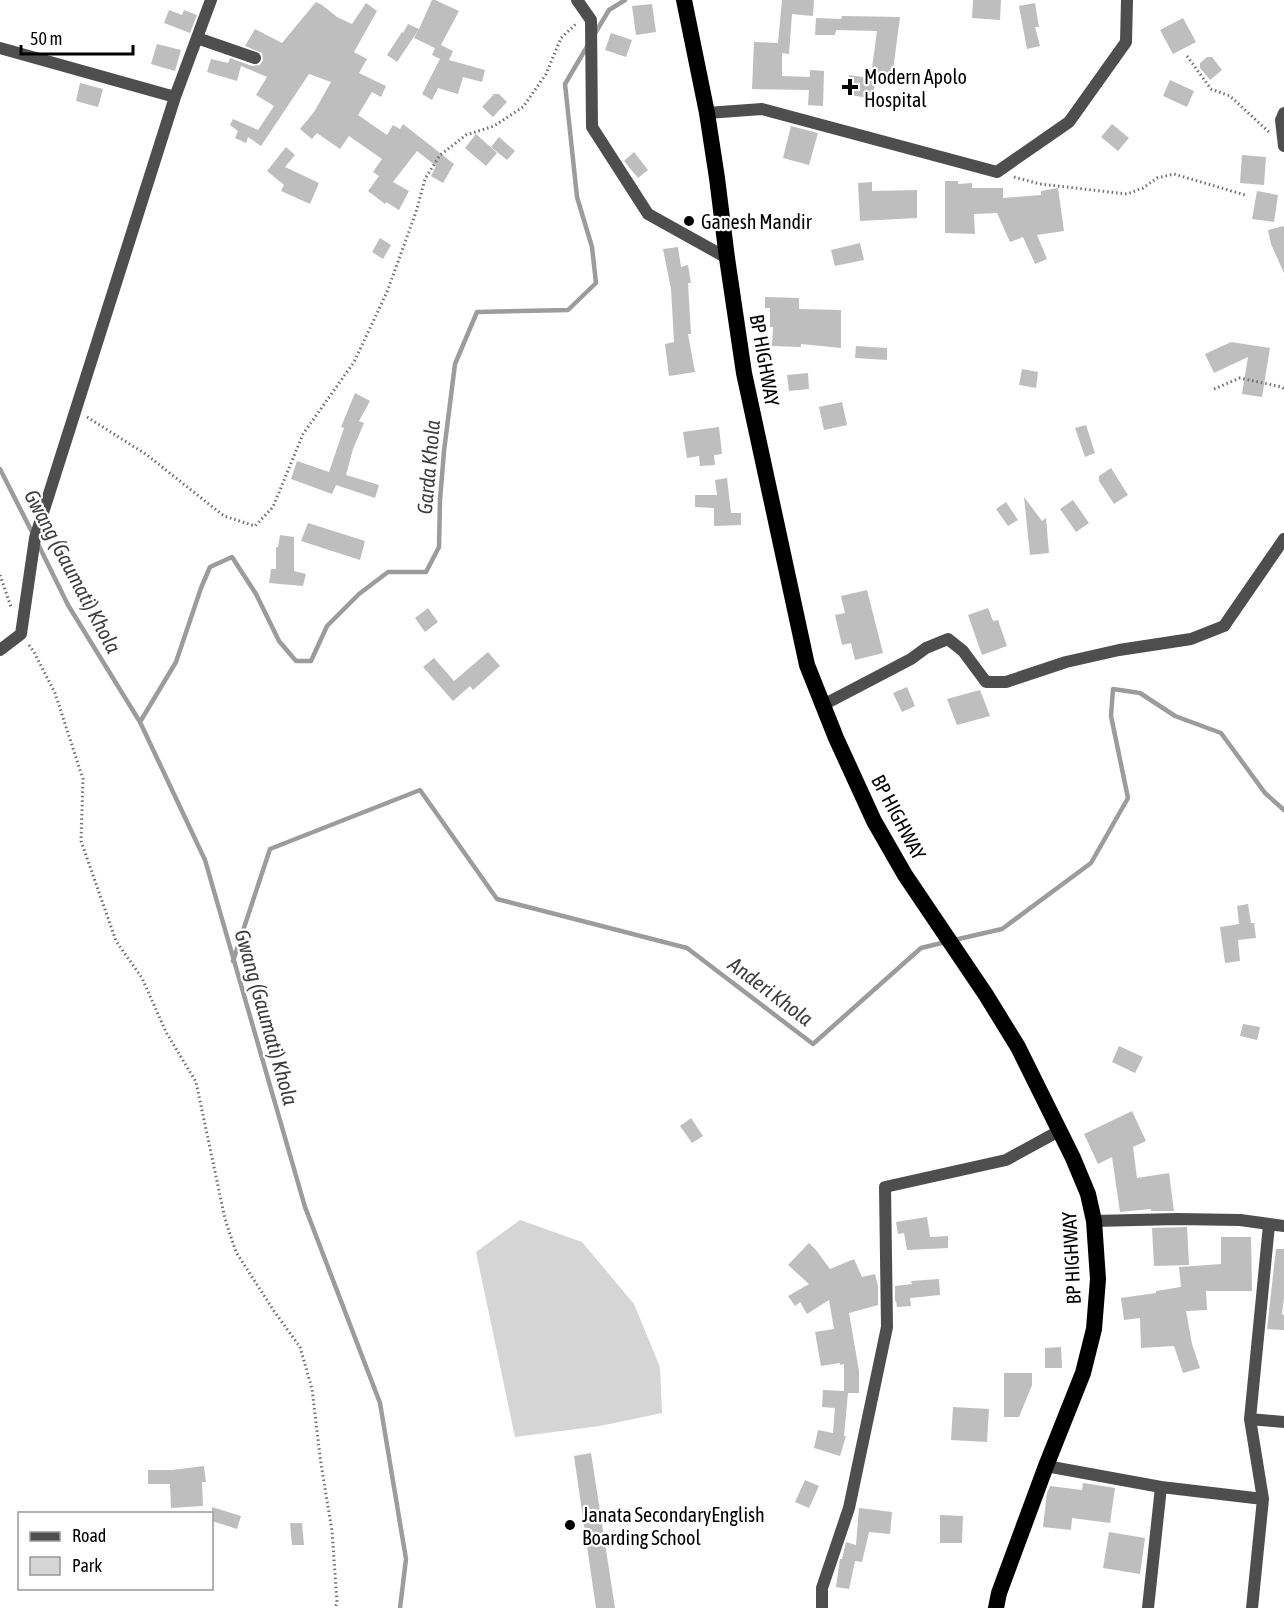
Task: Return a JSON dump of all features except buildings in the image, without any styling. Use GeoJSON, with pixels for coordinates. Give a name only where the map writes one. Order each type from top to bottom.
{"type":"FeatureCollection","features":[{"type":"Feature","properties":{"kind":"highway","name":"BP HIGHWAY"},"geometry":{"type":"LineString","coordinates":[[684,0],[707,112],[744,374],[807,665],[836,738],[874,821],[905,874],[1018,1047],[1073,1158],[1088,1194],[1094,1221],[1098,1279],[1094,1329],[1083,1372],[999,1593],[996,1608]]}},
{"type":"Feature","properties":{"kind":"street"},"geometry":{"type":"LineString","coordinates":[[0,650],[21,634],[35,538],[175,97],[211,0]]}},
{"type":"Feature","properties":{"kind":"street"},"geometry":{"type":"LineString","coordinates":[[577,0],[591,20],[592,127],[648,214],[727,258]]}},
{"type":"Feature","properties":{"kind":"street"},"geometry":{"type":"LineString","coordinates":[[707,112],[762,109],[997,172],[1068,122],[1126,42],[1127,0]]}},
{"type":"Feature","properties":{"kind":"street"},"geometry":{"type":"LineString","coordinates":[[197,38],[255,58]]}},
{"type":"Feature","properties":{"kind":"street"},"geometry":{"type":"LineString","coordinates":[[0,48],[175,97]]}},
{"type":"Feature","properties":{"kind":"street"},"geometry":{"type":"LineString","coordinates":[[1284,113],[1281,120],[1284,146]]}},
{"type":"Feature","properties":{"kind":"street"},"geometry":{"type":"LineString","coordinates":[[823,705],[911,659],[926,648],[948,639],[963,651],[986,682],[1006,682],[1066,662],[1119,650],[1191,639],[1224,626],[1284,539]]}},
{"type":"Feature","properties":{"kind":"street"},"geometry":{"type":"LineString","coordinates":[[822,1608],[822,1588],[849,1508],[886,1327],[885,1186],[1006,1160],[1059,1131]]}},
{"type":"Feature","properties":{"kind":"street"},"geometry":{"type":"LineString","coordinates":[[1094,1221],[1240,1220],[1284,1226]]}},
{"type":"Feature","properties":{"kind":"street"},"geometry":{"type":"LineString","coordinates":[[1252,1608],[1263,1499],[1250,1419],[1269,1225]]}},
{"type":"Feature","properties":{"kind":"street"},"geometry":{"type":"LineString","coordinates":[[1250,1419],[1284,1422]]}},
{"type":"Feature","properties":{"kind":"street"},"geometry":{"type":"LineString","coordinates":[[1046,1466],[1161,1487],[1263,1499]]}},
{"type":"Feature","properties":{"kind":"street"},"geometry":{"type":"LineString","coordinates":[[1148,1608],[1161,1487]]}},
{"type":"Feature","properties":{"kind":"path"},"geometry":{"type":"LineString","coordinates":[[75,410],[147,455],[224,516],[255,526],[273,507],[303,434],[354,362],[387,292],[416,212],[425,179],[440,155],[466,135],[494,126],[523,107],[546,74],[561,38],[586,14]]}},
{"type":"Feature","properties":{"kind":"path"},"geometry":{"type":"LineString","coordinates":[[1187,56],[1211,89],[1230,96],[1284,146]]}},
{"type":"Feature","properties":{"kind":"path"},"geometry":{"type":"LineString","coordinates":[[997,172],[1040,184],[1127,194],[1143,188],[1157,178],[1174,174],[1245,195]]}},
{"type":"Feature","properties":{"kind":"path"},"geometry":{"type":"LineString","coordinates":[[1214,389],[1240,378],[1284,389]]}},
{"type":"Feature","properties":{"kind":"path"},"geometry":{"type":"LineString","coordinates":[[21,634],[34,652],[55,693],[83,778],[81,841],[116,941],[142,978],[166,1032],[196,1082],[225,1219],[236,1252],[300,1347],[312,1389],[332,1531],[337,1602],[335,1608]]}},
{"type":"Feature","properties":{"kind":"green space"},"geometry":{"type":"Polygon","coordinates":[[[520,1220],[582,1242],[634,1304],[660,1367],[662,1413],[600,1426],[515,1437],[476,1252],[520,1220]]]}},
{"type":"Feature","properties":{"kind":"waterway","name":"Garda Khola"},"geometry":{"type":"LineString","coordinates":[[594,35],[609,10],[625,0]]}},
{"type":"Feature","properties":{"kind":"waterway","name":"Garda Khola"},"geometry":{"type":"LineString","coordinates":[[140,722],[176,662],[210,567],[232,557],[256,594],[279,641],[296,661],[311,661],[327,626],[359,594],[388,572],[426,572],[439,547],[444,451],[455,364],[477,312],[568,310],[596,283],[592,247],[577,197],[565,84],[588,45]]}},
{"type":"Feature","properties":{"kind":"waterway","name":"Gwang (Gaumati) Khola"},"geometry":{"type":"LineString","coordinates":[[0,469],[34,536]]}},
{"type":"Feature","properties":{"kind":"waterway","name":"Gwang (Gaumati) Khola"},"geometry":{"type":"LineString","coordinates":[[38,544],[68,605],[140,722],[205,860],[305,1207],[380,1403],[406,1559],[400,1608]]}},
{"type":"Feature","properties":{"kind":"waterway","name":"Anderi Khola"},"geometry":{"type":"LineString","coordinates":[[954,940],[1002,929],[1091,863],[1128,798],[1111,716],[1113,689],[1140,693],[1175,716],[1221,733],[1265,793],[1284,810]]}},
{"type":"Feature","properties":{"kind":"waterway","name":"Anderi Khola"},"geometry":{"type":"LineString","coordinates":[[233,961],[270,849],[420,790],[497,899],[687,948],[813,1044],[921,948],[946,942]]}},
{"type":"Feature","properties":{"kind":"place","name":"Modern Apolo Hospital"},"geometry":{"type":"Point","coordinates":[850,87]}},
{"type":"Feature","properties":{"kind":"place","name":"Ganesh Mandir"},"geometry":{"type":"Point","coordinates":[689,221]}},
{"type":"Feature","properties":{"kind":"place","name":"Janata SecondaryEnglish Boarding School"},"geometry":{"type":"Point","coordinates":[570,1525]}}]}
